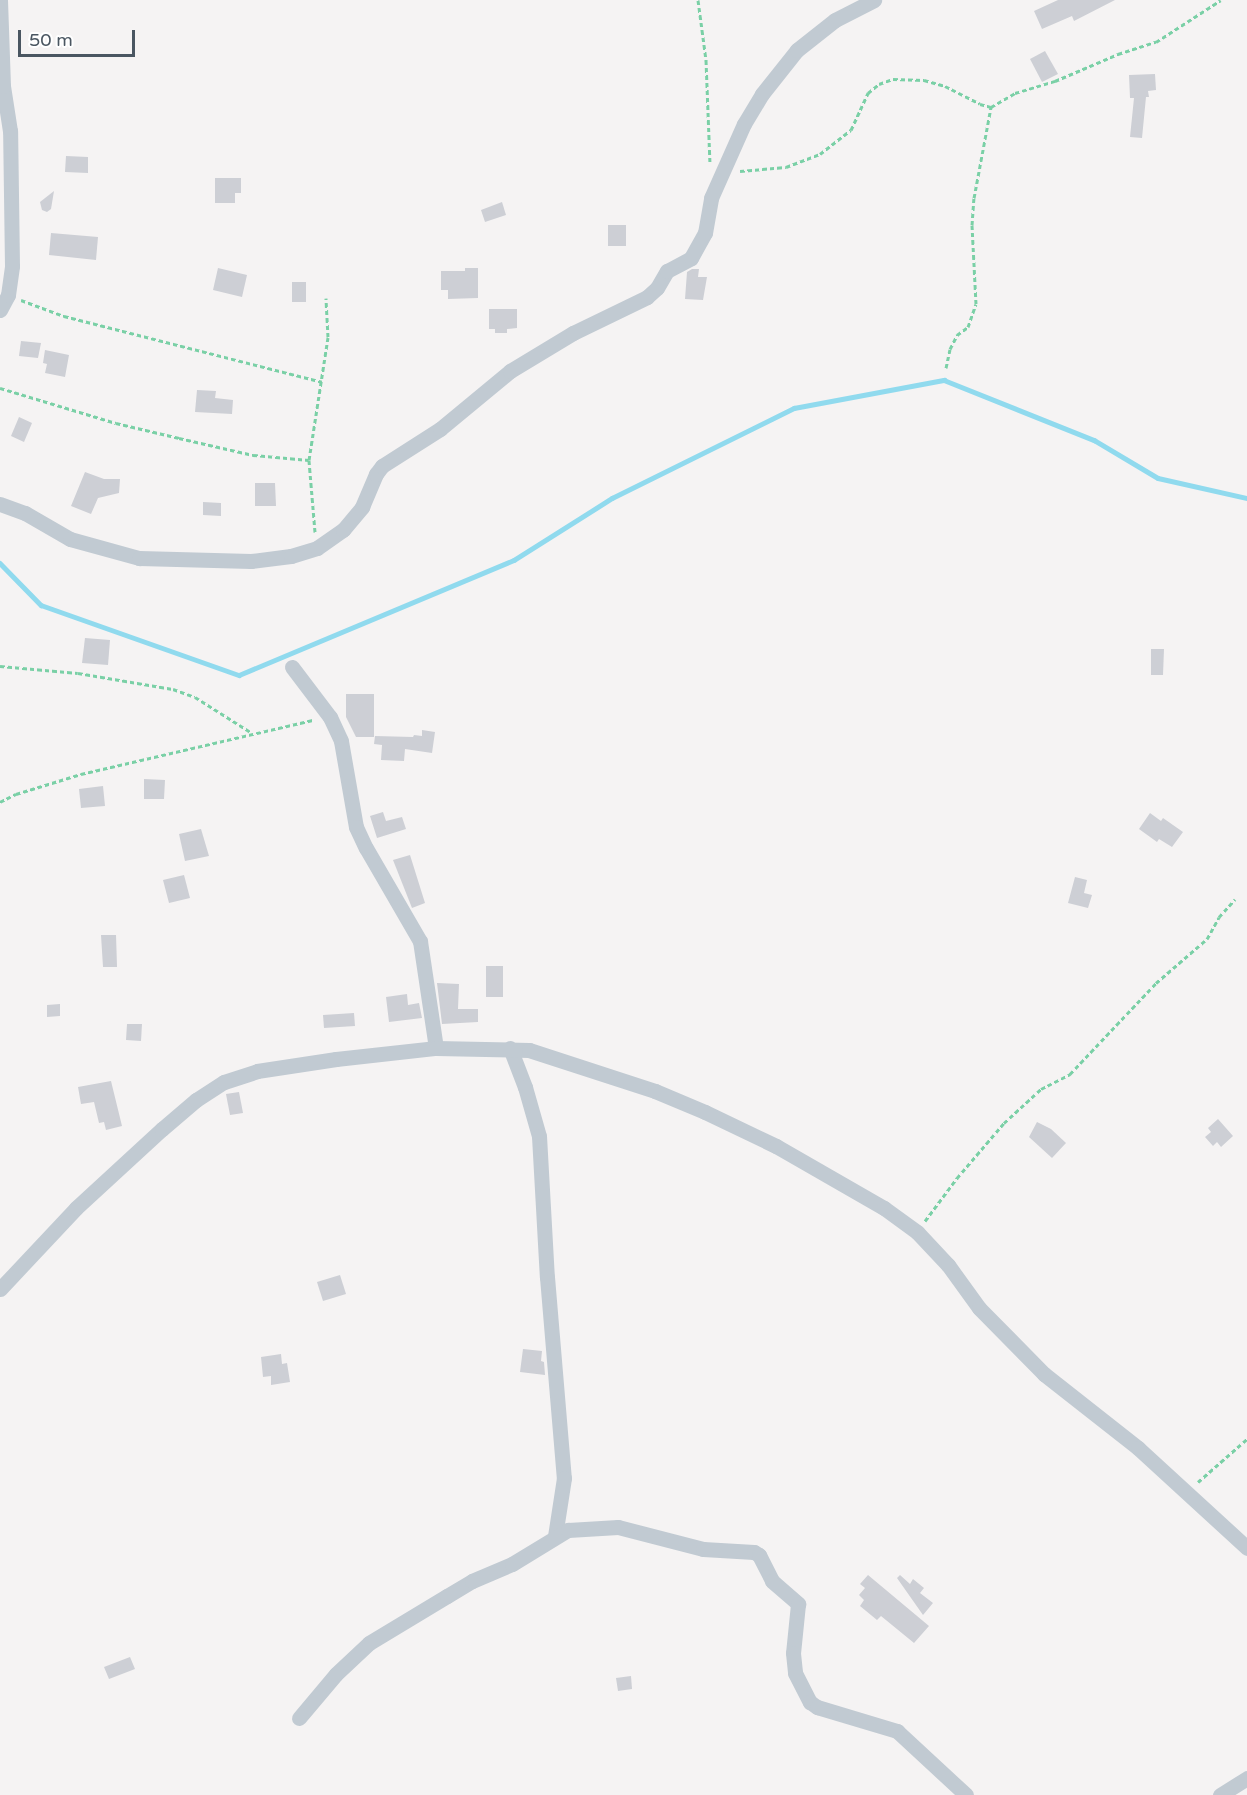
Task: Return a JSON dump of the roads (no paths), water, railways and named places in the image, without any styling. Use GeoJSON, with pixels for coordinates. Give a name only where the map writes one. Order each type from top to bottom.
{"type":"FeatureCollection","features":[{"type":"Feature","properties":{"kind":"street"},"geometry":{"type":"LineString","coordinates":[[0,0],[3,86],[10,131],[12,266],[8,295],[0,310]]}},
{"type":"Feature","properties":{"kind":"street"},"geometry":{"type":"LineString","coordinates":[[0,504],[25,513],[70,539],[139,558],[251,561],[291,556],[317,548],[343,530],[362,507],[376,474],[382,466],[440,429],[510,371],[573,333],[647,297],[657,288],[667,271],[691,258],[705,233],[716,169],[762,94],[797,50],[835,20],[874,0]]}},
{"type":"Feature","properties":{"kind":"street"},"geometry":{"type":"LineString","coordinates":[[292,668],[330,717],[341,741],[356,827],[420,940],[436,1048]]}},
{"type":"Feature","properties":{"kind":"street"},"geometry":{"type":"LineString","coordinates":[[0,1289],[84,1200],[162,1128],[196,1100],[224,1082],[256,1071],[436,1048],[510,1048],[546,1054],[655,1090],[705,1112],[776,1146],[884,1208],[916,1232],[948,1265],[979,1308],[1036,1366],[1138,1448],[1247,1548]]}},
{"type":"Feature","properties":{"kind":"street"},"geometry":{"type":"LineString","coordinates":[[510,1048],[525,1087],[539,1136],[546,1277],[564,1478],[555,1536]]}},
{"type":"Feature","properties":{"kind":"street"},"geometry":{"type":"LineString","coordinates":[[299,1718],[336,1674],[369,1643],[472,1581],[512,1564],[555,1536],[579,1527],[618,1527],[703,1549],[754,1552],[759,1555],[772,1581],[798,1604],[793,1653],[795,1673],[810,1702],[818,1707],[897,1731],[966,1795]]}},
{"type":"Feature","properties":{"kind":"street"},"geometry":{"type":"LineString","coordinates":[[1220,1795],[1247,1778]]}},
{"type":"Feature","properties":{"kind":"waterway"},"geometry":{"type":"LineString","coordinates":[[0,563],[41,605],[239,675],[514,560],[612,498],[794,408],[944,380],[1094,440],[1158,478],[1247,498]]}}]}
